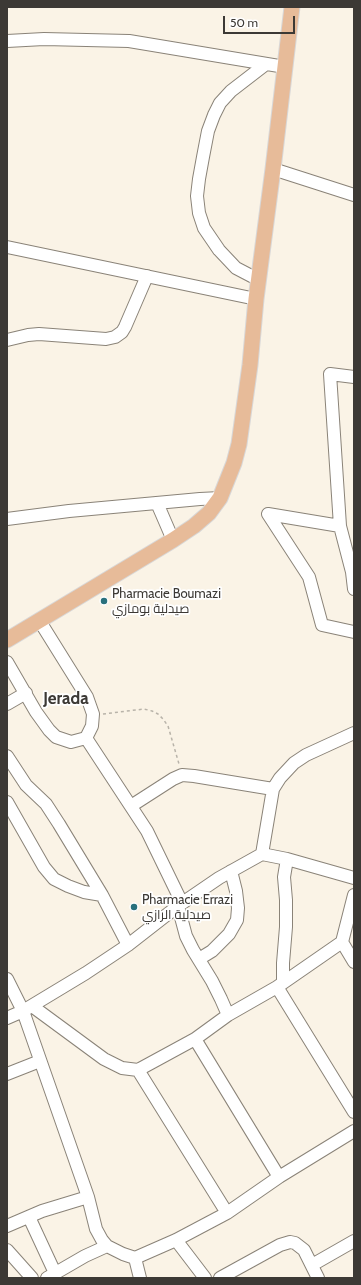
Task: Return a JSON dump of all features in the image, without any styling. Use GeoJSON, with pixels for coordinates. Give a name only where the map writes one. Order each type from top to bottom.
{"type":"FeatureCollection","features":[{"type":"Feature","properties":{"kind":"main road"},"geometry":{"type":"LineString","coordinates":[[7,640],[174,540],[199,522],[214,508],[220,498],[234,463],[239,444],[250,365],[256,299],[292,7]]}},
{"type":"Feature","properties":{"kind":"street"},"geometry":{"type":"LineString","coordinates":[[7,40],[44,38],[129,41],[285,67]]}},
{"type":"Feature","properties":{"kind":"street"},"geometry":{"type":"LineString","coordinates":[[259,280],[236,268],[218,250],[204,228],[197,196],[198,179],[208,131],[220,103],[231,91],[266,64]]}},
{"type":"Feature","properties":{"kind":"street"},"geometry":{"type":"LineString","coordinates":[[273,169],[354,195]]}},
{"type":"Feature","properties":{"kind":"street"},"geometry":{"type":"LineString","coordinates":[[7,247],[256,299]]}},
{"type":"Feature","properties":{"kind":"street"},"geometry":{"type":"LineString","coordinates":[[7,340],[39,334],[106,339],[115,337],[122,332],[125,327],[147,276]]}},
{"type":"Feature","properties":{"kind":"street"},"geometry":{"type":"LineString","coordinates":[[354,377],[330,374],[340,526],[352,572],[354,589]]}},
{"type":"Feature","properties":{"kind":"street"},"geometry":{"type":"LineString","coordinates":[[7,519],[69,511],[220,498]]}},
{"type":"Feature","properties":{"kind":"street"},"geometry":{"type":"LineString","coordinates":[[158,503],[174,540]]}},
{"type":"Feature","properties":{"kind":"street"},"geometry":{"type":"LineString","coordinates":[[340,526],[268,514],[309,577],[322,625],[354,632]]}},
{"type":"Feature","properties":{"kind":"street"},"geometry":{"type":"LineString","coordinates":[[7,662],[49,730],[56,737],[70,742],[86,738],[92,726],[93,714],[87,697],[39,620]]}},
{"type":"Feature","properties":{"kind":"street"},"geometry":{"type":"LineString","coordinates":[[7,704],[26,693]]}},
{"type":"Feature","properties":{"kind":"street"},"geometry":{"type":"LineString","coordinates":[[262,854],[273,789],[280,778],[294,763],[354,733]]}},
{"type":"Feature","properties":{"kind":"street"},"geometry":{"type":"LineString","coordinates":[[86,738],[147,831],[180,905],[186,936],[221,999],[228,1015]]}},
{"type":"Feature","properties":{"kind":"street"},"geometry":{"type":"LineString","coordinates":[[7,756],[26,785],[46,804],[102,895],[128,945]]}},
{"type":"Feature","properties":{"kind":"street"},"geometry":{"type":"LineString","coordinates":[[131,806],[173,779],[182,775],[273,789]]}},
{"type":"Feature","properties":{"kind":"street"},"geometry":{"type":"LineString","coordinates":[[7,802],[44,867],[54,879],[84,892],[102,895]]}},
{"type":"Feature","properties":{"kind":"street"},"geometry":{"type":"LineString","coordinates":[[7,1018],[27,1009],[86,973],[128,945],[180,905],[219,878],[262,854],[287,859],[354,878]]}},
{"type":"Feature","properties":{"kind":"street"},"geometry":{"type":"LineString","coordinates":[[287,859],[284,877],[286,927],[280,985],[354,1112]]}},
{"type":"Feature","properties":{"kind":"street"},"geometry":{"type":"LineString","coordinates":[[199,959],[212,951],[230,934],[237,920],[238,908],[236,891],[230,871]]}},
{"type":"Feature","properties":{"kind":"street"},"geometry":{"type":"LineString","coordinates":[[27,1009],[104,1060],[122,1068],[138,1070],[195,1039],[228,1015],[280,985],[342,942],[354,895]]}},
{"type":"Feature","properties":{"kind":"street"},"geometry":{"type":"LineString","coordinates":[[342,942],[354,962]]}},
{"type":"Feature","properties":{"kind":"street"},"geometry":{"type":"LineString","coordinates":[[7,979],[27,1009],[40,1061],[88,1197],[96,1229],[107,1246],[119,1252],[134,1258],[176,1240],[227,1213],[279,1177],[354,1131]]}},
{"type":"Feature","properties":{"kind":"street"},"geometry":{"type":"LineString","coordinates":[[195,1039],[279,1177]]}},
{"type":"Feature","properties":{"kind":"street"},"geometry":{"type":"LineString","coordinates":[[7,1074],[40,1061]]}},
{"type":"Feature","properties":{"kind":"street"},"geometry":{"type":"LineString","coordinates":[[138,1070],[227,1213]]}},
{"type":"Feature","properties":{"kind":"street"},"geometry":{"type":"LineString","coordinates":[[7,1226],[42,1211],[88,1197]]}},
{"type":"Feature","properties":{"kind":"street"},"geometry":{"type":"LineString","coordinates":[[29,1217],[51,1275],[85,1256],[107,1246]]}},
{"type":"Feature","properties":{"kind":"street"},"geometry":{"type":"LineString","coordinates":[[176,1240],[205,1278]]}},
{"type":"Feature","properties":{"kind":"street"},"geometry":{"type":"LineString","coordinates":[[312,1265],[354,1241]]}},
{"type":"Feature","properties":{"kind":"street"},"geometry":{"type":"LineString","coordinates":[[220,1278],[280,1245],[290,1242],[295,1242],[304,1250],[318,1278]]}},
{"type":"Feature","properties":{"kind":"street"},"geometry":{"type":"LineString","coordinates":[[7,1250],[32,1278]]}},
{"type":"Feature","properties":{"kind":"street"},"geometry":{"type":"LineString","coordinates":[[134,1258],[140,1278]]}},
{"type":"Feature","properties":{"kind":"path"},"geometry":{"type":"LineString","coordinates":[[93,714],[144,709],[148,709],[158,714],[163,718],[168,726],[182,775]]}},
{"type":"Feature","properties":{"kind":"place","name":"Pharmacie Boumazi صيدلية بومازي"},"geometry":{"type":"Point","coordinates":[104,601]}},
{"type":"Feature","properties":{"kind":"place","name":"Pharmacie Errazi صيدلية الرازي"},"geometry":{"type":"Point","coordinates":[134,907]}},
{"type":"Feature","properties":{"kind":"district","name":"Jerada"},"geometry":{"type":"Point","coordinates":[66,699]}}]}
